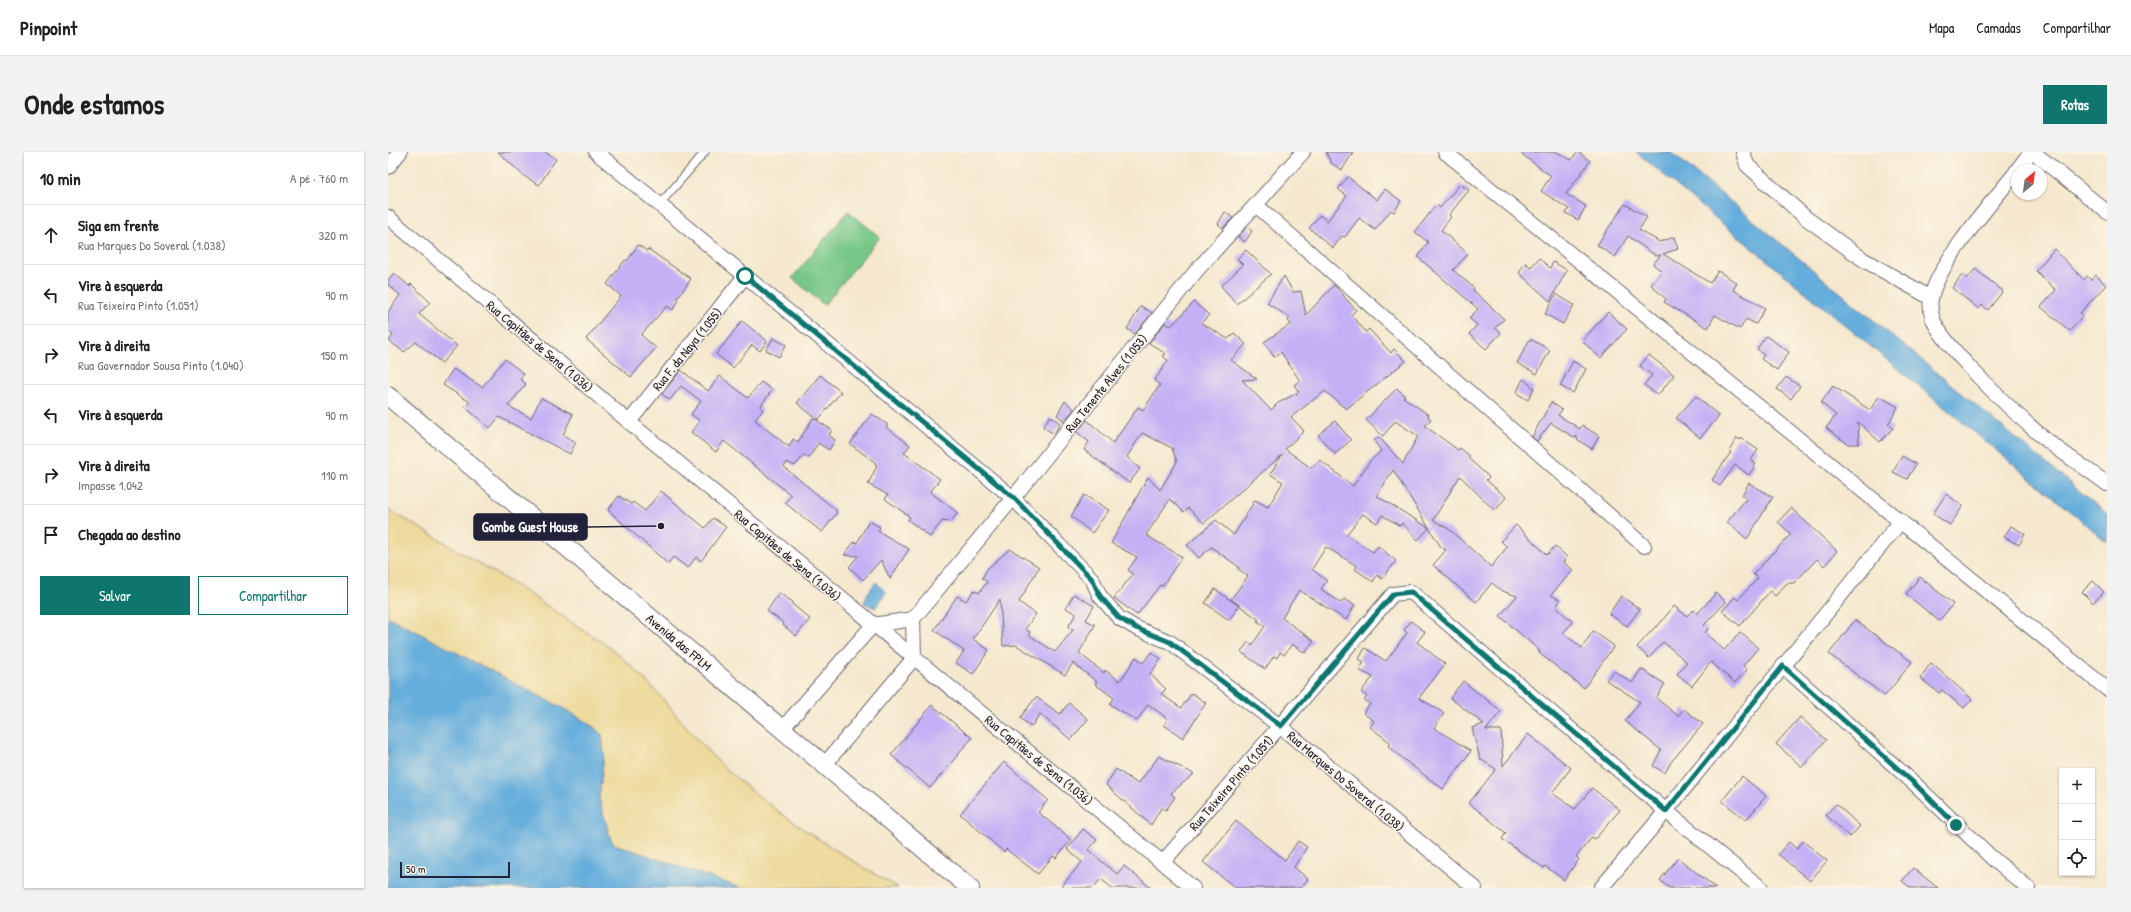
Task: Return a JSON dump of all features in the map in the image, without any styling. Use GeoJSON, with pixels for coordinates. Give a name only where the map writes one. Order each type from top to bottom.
{"type":"FeatureCollection","features":[{"type":"Feature","properties":{"kind":"street"},"geometry":{"type":"LineString","coordinates":[[388,167],[400,152]]}},
{"type":"Feature","properties":{"kind":"street","name":"Rua Marques Do Soveral (1.038)"},"geometry":{"type":"LineString","coordinates":[[596,152],[1014,498],[1092,579],[1100,596],[1119,618],[1136,628],[1170,642],[1281,726],[1475,888]]}},
{"type":"Feature","properties":{"kind":"street","name":"Rua Tenente Alves (1.053)"},"geometry":{"type":"LineString","coordinates":[[913,619],[1014,498],[1197,270],[1303,152]]}},
{"type":"Feature","properties":{"kind":"street"},"geometry":{"type":"LineString","coordinates":[[1445,152],[2107,689]]}},
{"type":"Feature","properties":{"kind":"street"},"geometry":{"type":"LineString","coordinates":[[1743,152],[1747,165],[1806,218],[1864,260],[1931,298]]}},
{"type":"Feature","properties":{"kind":"street"},"geometry":{"type":"LineString","coordinates":[[2022,164],[2032,152],[2107,212]]}},
{"type":"Feature","properties":{"kind":"street"},"geometry":{"type":"LineString","coordinates":[[2011,178],[1952,256],[1938,278],[1931,298],[1932,316],[1946,340],[1985,382],[2040,434],[2107,484]]}},
{"type":"Feature","properties":{"kind":"street"},"geometry":{"type":"LineString","coordinates":[[1256,205],[1644,546]]}},
{"type":"Feature","properties":{"kind":"street","name":"Rua Capitães de Sena (1.036)"},"geometry":{"type":"LineString","coordinates":[[388,217],[629,422],[1193,888]]}},
{"type":"Feature","properties":{"kind":"street","name":"Rua F. da Naya (1.055)"},"geometry":{"type":"LineString","coordinates":[[629,422],[745,276]]}},
{"type":"Feature","properties":{"kind":"street","name":"Avenida das FPLM"},"geometry":{"type":"LineString","coordinates":[[388,396],[970,888]]}},
{"type":"Feature","properties":{"kind":"street"},"geometry":{"type":"LineString","coordinates":[[1601,888],[1666,811],[1901,521]]}},
{"type":"Feature","properties":{"kind":"street","name":"Rua Teixeira Pinto (1.051)"},"geometry":{"type":"LineString","coordinates":[[1163,862],[1393,594],[1411,592],[1666,811]]}},
{"type":"Feature","properties":{"kind":"street"},"geometry":{"type":"LineString","coordinates":[[782,729],[873,625],[913,619],[914,658],[824,764]]}},
{"type":"Feature","properties":{"kind":"street"},"geometry":{"type":"LineString","coordinates":[[1783,666],[1916,785],[1992,858],[2028,888]]}},
{"type":"Feature","properties":{"kind":"street"},"geometry":{"type":"LineString","coordinates":[[1666,811],[1761,888]]}},
{"type":"Feature","properties":{"kind":"lane"},"geometry":{"type":"LineString","coordinates":[[659,205],[705,152]]}},
{"type":"Feature","properties":{"kind":"green space"},"geometry":{"type":"Polygon","coordinates":[[[848,211],[880,237],[824,305],[792,278],[848,211]]]}},
{"type":"Feature","properties":{"kind":"sand"},"geometry":{"type":"Polygon","coordinates":[[[388,509],[504,578],[607,646],[619,655],[647,682],[710,753],[744,785],[808,832],[898,888],[740,888],[614,844],[611,840],[599,799],[604,754],[602,735],[595,728],[570,712],[388,617],[388,509]]]}},
{"type":"Feature","properties":{"kind":"water"},"geometry":{"type":"Polygon","coordinates":[[[1636,152],[1671,152],[2107,514],[2107,542],[1636,152]]]}},
{"type":"Feature","properties":{"kind":"water"},"geometry":{"type":"Polygon","coordinates":[[[876,582],[886,592],[875,608],[864,603],[867,594],[876,582]]]}},
{"type":"Feature","properties":{"kind":"water"},"geometry":{"type":"Polygon","coordinates":[[[388,617],[570,712],[595,728],[602,735],[604,754],[599,799],[611,840],[614,844],[740,888],[388,888],[388,617]]]}},
{"type":"Feature","properties":{"kind":"building"},"geometry":{"type":"Polygon","coordinates":[[[498,152],[545,152],[556,159],[539,185],[524,176],[498,152]]]}},
{"type":"Feature","properties":{"kind":"building"},"geometry":{"type":"Polygon","coordinates":[[[1326,152],[1353,152],[1342,170],[1331,163],[1326,152]]]}},
{"type":"Feature","properties":{"kind":"building"},"geometry":{"type":"Polygon","coordinates":[[[1519,152],[1557,152],[1571,160],[1578,152],[1590,161],[1566,194],[1586,206],[1578,220],[1566,213],[1569,209],[1541,191],[1551,176],[1519,152]]]}},
{"type":"Feature","properties":{"kind":"building"},"geometry":{"type":"Polygon","coordinates":[[[1348,177],[1377,200],[1385,189],[1401,201],[1394,212],[1391,210],[1375,230],[1359,218],[1345,237],[1342,236],[1333,248],[1309,228],[1320,215],[1327,221],[1347,196],[1338,189],[1348,177]]]}},
{"type":"Feature","properties":{"kind":"building"},"geometry":{"type":"Polygon","coordinates":[[[1460,184],[1469,190],[1449,215],[1451,217],[1441,230],[1468,254],[1453,270],[1474,288],[1473,290],[1504,319],[1495,328],[1501,333],[1486,349],[1469,334],[1477,325],[1469,318],[1478,309],[1418,257],[1428,242],[1415,232],[1436,205],[1440,208],[1460,184]]]}},
{"type":"Feature","properties":{"kind":"building"},"geometry":{"type":"Polygon","coordinates":[[[1625,204],[1647,217],[1639,230],[1660,242],[1674,237],[1678,249],[1663,254],[1710,283],[1718,271],[1737,283],[1733,290],[1765,308],[1756,324],[1746,319],[1740,329],[1715,315],[1708,328],[1664,302],[1666,299],[1651,285],[1662,272],[1653,264],[1661,255],[1656,256],[1628,236],[1615,257],[1597,245],[1625,204]]]}},
{"type":"Feature","properties":{"kind":"building"},"geometry":{"type":"Polygon","coordinates":[[[1225,212],[1233,218],[1223,228],[1218,224],[1225,212]]]}},
{"type":"Feature","properties":{"kind":"building"},"geometry":{"type":"Polygon","coordinates":[[[1247,227],[1252,231],[1245,242],[1238,237],[1247,227]]]}},
{"type":"Feature","properties":{"kind":"building"},"geometry":{"type":"Polygon","coordinates":[[[638,245],[647,251],[648,249],[691,279],[677,299],[679,300],[673,310],[667,306],[641,335],[656,348],[631,377],[586,339],[621,296],[607,284],[625,260],[627,261],[638,245]]]}},
{"type":"Feature","properties":{"kind":"building"},"geometry":{"type":"Polygon","coordinates":[[[2054,249],[2084,280],[2087,276],[2091,280],[2096,275],[2106,285],[2080,313],[2083,315],[2070,331],[2041,307],[2056,290],[2036,271],[2054,249]]]}},
{"type":"Feature","properties":{"kind":"building"},"geometry":{"type":"Polygon","coordinates":[[[1246,250],[1271,274],[1237,304],[1221,286],[1243,265],[1237,259],[1246,250]]]}},
{"type":"Feature","properties":{"kind":"building"},"geometry":{"type":"Polygon","coordinates":[[[1539,258],[1550,268],[1553,262],[1567,270],[1550,301],[1519,273],[1525,263],[1531,267],[1539,258]]]}},
{"type":"Feature","properties":{"kind":"building"},"geometry":{"type":"Polygon","coordinates":[[[1975,269],[2003,291],[1988,310],[1982,305],[1979,309],[1952,288],[1962,275],[1967,279],[1975,269]]]}},
{"type":"Feature","properties":{"kind":"building"},"geometry":{"type":"Polygon","coordinates":[[[394,273],[409,286],[411,284],[430,302],[419,314],[457,346],[442,363],[416,342],[404,352],[389,341],[393,335],[388,331],[388,312],[400,295],[388,285],[388,280],[394,273]]]}},
{"type":"Feature","properties":{"kind":"building"},"geometry":{"type":"Polygon","coordinates":[[[1284,276],[1293,292],[1301,291],[1306,315],[1334,285],[1356,310],[1351,315],[1366,332],[1369,329],[1391,353],[1394,349],[1406,361],[1346,409],[1325,391],[1291,417],[1304,431],[1285,449],[1311,468],[1320,460],[1353,486],[1370,461],[1381,451],[1374,441],[1379,437],[1403,464],[1418,436],[1395,421],[1383,436],[1366,420],[1397,388],[1405,396],[1403,397],[1429,415],[1428,417],[1431,419],[1425,426],[1458,450],[1460,448],[1470,456],[1468,458],[1489,477],[1486,480],[1506,497],[1495,511],[1460,476],[1433,520],[1449,529],[1491,567],[1507,547],[1501,541],[1516,525],[1547,555],[1555,546],[1567,557],[1563,562],[1573,570],[1551,595],[1560,600],[1556,607],[1573,622],[1563,633],[1582,648],[1593,631],[1614,646],[1584,688],[1539,653],[1540,651],[1500,616],[1517,596],[1502,591],[1492,583],[1476,602],[1433,565],[1446,550],[1441,547],[1429,528],[1418,540],[1402,523],[1400,526],[1382,515],[1377,523],[1363,514],[1346,535],[1373,552],[1378,546],[1396,561],[1382,579],[1377,575],[1373,582],[1355,569],[1357,566],[1326,547],[1312,569],[1327,581],[1321,589],[1341,603],[1344,599],[1355,605],[1346,620],[1299,590],[1282,618],[1314,641],[1305,653],[1292,644],[1284,655],[1280,652],[1277,658],[1274,656],[1265,669],[1241,652],[1248,642],[1252,645],[1265,626],[1231,599],[1248,576],[1238,569],[1239,567],[1211,547],[1199,558],[1187,545],[1216,520],[1234,535],[1255,500],[1268,507],[1283,482],[1270,474],[1282,455],[1204,523],[1188,508],[1184,512],[1170,499],[1146,535],[1182,557],[1162,586],[1160,585],[1137,615],[1114,598],[1133,574],[1128,570],[1137,557],[1111,543],[1148,477],[1160,490],[1177,462],[1172,448],[1142,433],[1127,457],[1140,469],[1129,483],[1084,450],[1089,442],[1077,432],[1087,420],[1113,443],[1138,407],[1143,410],[1160,385],[1154,381],[1168,361],[1163,356],[1166,354],[1149,343],[1165,323],[1171,326],[1194,302],[1209,315],[1201,323],[1228,339],[1234,333],[1246,344],[1231,360],[1257,379],[1242,380],[1271,410],[1278,403],[1299,392],[1294,385],[1300,381],[1281,352],[1274,357],[1264,342],[1291,324],[1288,321],[1290,318],[1267,303],[1284,276]],[[1393,470],[1377,496],[1429,528],[1393,470]]]}},
{"type":"Feature","properties":{"kind":"building"},"geometry":{"type":"Polygon","coordinates":[[[1556,294],[1574,305],[1563,324],[1545,314],[1556,294]]]}},
{"type":"Feature","properties":{"kind":"building"},"geometry":{"type":"Polygon","coordinates":[[[1141,306],[1152,313],[1135,334],[1127,329],[1141,306]]]}},
{"type":"Feature","properties":{"kind":"building"},"geometry":{"type":"Polygon","coordinates":[[[1608,312],[1627,329],[1601,358],[1582,341],[1608,312]]]}},
{"type":"Feature","properties":{"kind":"building"},"geometry":{"type":"Polygon","coordinates":[[[742,321],[767,341],[760,351],[752,345],[733,368],[716,354],[742,321]]]}},
{"type":"Feature","properties":{"kind":"building"},"geometry":{"type":"Polygon","coordinates":[[[1766,336],[1789,352],[1777,370],[1761,359],[1764,355],[1757,349],[1766,336]]]}},
{"type":"Feature","properties":{"kind":"building"},"geometry":{"type":"Polygon","coordinates":[[[773,338],[786,345],[779,357],[766,350],[773,338]]]}},
{"type":"Feature","properties":{"kind":"building"},"geometry":{"type":"Polygon","coordinates":[[[1530,339],[1550,350],[1537,374],[1517,363],[1530,339]]]}},
{"type":"Feature","properties":{"kind":"building"},"geometry":{"type":"Polygon","coordinates":[[[1649,355],[1674,375],[1658,395],[1644,385],[1652,375],[1640,366],[1649,355]]]}},
{"type":"Feature","properties":{"kind":"building"},"geometry":{"type":"Polygon","coordinates":[[[505,359],[524,374],[520,379],[526,384],[508,406],[531,418],[541,398],[573,414],[563,435],[576,442],[570,454],[499,417],[490,428],[465,407],[470,402],[443,385],[453,369],[482,387],[505,359]]]}},
{"type":"Feature","properties":{"kind":"building"},"geometry":{"type":"Polygon","coordinates":[[[1573,361],[1586,369],[1573,393],[1560,386],[1573,361]]]}},
{"type":"Feature","properties":{"kind":"building"},"geometry":{"type":"Polygon","coordinates":[[[681,370],[708,391],[720,376],[748,398],[761,382],[772,390],[760,407],[763,410],[755,420],[789,447],[793,439],[798,442],[813,418],[832,430],[829,435],[835,440],[829,450],[818,443],[809,458],[804,455],[795,466],[787,462],[784,467],[836,510],[836,514],[822,532],[785,503],[791,495],[724,441],[716,452],[691,432],[700,421],[691,414],[701,401],[681,386],[670,400],[662,394],[681,370]]]}},
{"type":"Feature","properties":{"kind":"building"},"geometry":{"type":"Polygon","coordinates":[[[820,375],[841,392],[818,420],[797,403],[820,375]]]}},
{"type":"Feature","properties":{"kind":"building"},"geometry":{"type":"Polygon","coordinates":[[[1786,377],[1800,386],[1791,399],[1777,389],[1786,377]]]}},
{"type":"Feature","properties":{"kind":"building"},"geometry":{"type":"Polygon","coordinates":[[[1523,379],[1534,388],[1528,400],[1516,393],[1523,379]]]}},
{"type":"Feature","properties":{"kind":"building"},"geometry":{"type":"Polygon","coordinates":[[[1833,386],[1870,410],[1879,396],[1898,407],[1888,424],[1893,428],[1880,442],[1858,422],[1859,444],[1848,444],[1826,428],[1836,415],[1821,403],[1833,386]]]}},
{"type":"Feature","properties":{"kind":"building"},"geometry":{"type":"Polygon","coordinates":[[[1696,396],[1719,416],[1700,438],[1676,418],[1696,396]]]}},
{"type":"Feature","properties":{"kind":"building"},"geometry":{"type":"Polygon","coordinates":[[[1065,401],[1074,409],[1064,421],[1057,415],[1065,401]]]}},
{"type":"Feature","properties":{"kind":"building"},"geometry":{"type":"Polygon","coordinates":[[[1551,402],[1562,410],[1558,415],[1580,429],[1582,425],[1599,436],[1592,449],[1577,439],[1577,436],[1575,438],[1551,423],[1537,441],[1532,437],[1551,402]]]}},
{"type":"Feature","properties":{"kind":"building"},"geometry":{"type":"Polygon","coordinates":[[[872,414],[888,425],[886,427],[910,445],[904,453],[940,479],[930,492],[958,513],[950,522],[942,521],[930,537],[908,520],[910,517],[885,499],[888,495],[868,484],[877,466],[875,464],[876,463],[850,444],[872,414]]]}},
{"type":"Feature","properties":{"kind":"building"},"geometry":{"type":"Polygon","coordinates":[[[1050,416],[1060,423],[1054,434],[1043,427],[1050,416]]]}},
{"type":"Feature","properties":{"kind":"building"},"geometry":{"type":"Polygon","coordinates":[[[1335,421],[1351,440],[1335,454],[1318,435],[1335,421]]]}},
{"type":"Feature","properties":{"kind":"building"},"geometry":{"type":"Polygon","coordinates":[[[1737,438],[1740,440],[1741,438],[1758,450],[1751,460],[1756,464],[1749,475],[1735,465],[1720,486],[1712,480],[1731,452],[1729,451],[1737,438]]]}},
{"type":"Feature","properties":{"kind":"building"},"geometry":{"type":"Polygon","coordinates":[[[1902,456],[1916,464],[1907,479],[1893,472],[1902,456]]]}},
{"type":"Feature","properties":{"kind":"building"},"geometry":{"type":"Polygon","coordinates":[[[1749,483],[1773,497],[1747,539],[1727,522],[1747,498],[1742,495],[1749,483]]]}},
{"type":"Feature","properties":{"kind":"building"},"geometry":{"type":"Polygon","coordinates":[[[661,491],[705,528],[713,518],[726,527],[701,561],[696,557],[688,568],[673,557],[668,564],[608,510],[619,496],[631,504],[633,502],[645,511],[661,491]]]}},
{"type":"Feature","properties":{"kind":"building"},"geometry":{"type":"Polygon","coordinates":[[[1946,494],[1963,506],[1950,525],[1933,514],[1946,494]]]}},
{"type":"Feature","properties":{"kind":"building"},"geometry":{"type":"Polygon","coordinates":[[[1084,495],[1109,510],[1092,533],[1071,516],[1084,495]]]}},
{"type":"Feature","properties":{"kind":"building"},"geometry":{"type":"Polygon","coordinates":[[[1791,508],[1837,551],[1824,566],[1817,559],[1794,583],[1787,583],[1775,596],[1770,591],[1740,626],[1722,611],[1735,597],[1738,600],[1758,578],[1753,574],[1791,534],[1778,522],[1791,508]]]}},
{"type":"Feature","properties":{"kind":"building"},"geometry":{"type":"Polygon","coordinates":[[[869,521],[880,527],[878,531],[909,549],[890,579],[881,560],[863,580],[849,567],[858,556],[844,555],[854,542],[857,543],[869,521]]]}},
{"type":"Feature","properties":{"kind":"building"},"geometry":{"type":"Polygon","coordinates":[[[2011,526],[2025,534],[2019,545],[2004,537],[2011,526]]]}},
{"type":"Feature","properties":{"kind":"building"},"geometry":{"type":"Polygon","coordinates":[[[1010,549],[1039,567],[1019,602],[1036,614],[1025,629],[1030,632],[1029,635],[1055,652],[1073,630],[1068,627],[1076,614],[1066,608],[1074,594],[1094,606],[1086,620],[1095,625],[1079,653],[1104,673],[1105,670],[1120,681],[1136,657],[1143,663],[1151,652],[1161,659],[1150,674],[1166,689],[1161,694],[1181,708],[1192,693],[1206,703],[1183,738],[1164,725],[1168,719],[1148,704],[1137,721],[1110,704],[1114,698],[1095,684],[1097,682],[1073,663],[1065,675],[1016,645],[1003,646],[1000,599],[973,639],[989,650],[973,674],[956,663],[964,651],[934,630],[957,596],[966,601],[974,590],[979,593],[987,582],[982,578],[988,568],[1010,549]]]}},
{"type":"Feature","properties":{"kind":"building"},"geometry":{"type":"Polygon","coordinates":[[[1920,577],[1953,604],[1939,621],[1906,594],[1920,577]]]}},
{"type":"Feature","properties":{"kind":"building"},"geometry":{"type":"Polygon","coordinates":[[[2093,581],[2104,592],[2093,603],[2082,592],[2093,581]]]}},
{"type":"Feature","properties":{"kind":"building"},"geometry":{"type":"Polygon","coordinates":[[[1215,589],[1239,606],[1229,620],[1205,603],[1215,589]]]}},
{"type":"Feature","properties":{"kind":"building"},"geometry":{"type":"Polygon","coordinates":[[[779,593],[793,602],[792,604],[810,619],[796,636],[783,625],[784,623],[767,611],[779,593]]]}},
{"type":"Feature","properties":{"kind":"building"},"geometry":{"type":"Polygon","coordinates":[[[1716,593],[1726,602],[1704,625],[1708,629],[1705,633],[1724,650],[1740,632],[1758,648],[1743,666],[1747,670],[1735,683],[1711,662],[1692,686],[1677,674],[1687,662],[1663,642],[1649,658],[1637,647],[1656,626],[1657,627],[1674,606],[1687,616],[1693,610],[1697,614],[1716,593]]]}},
{"type":"Feature","properties":{"kind":"building"},"geometry":{"type":"Polygon","coordinates":[[[1621,596],[1640,609],[1627,626],[1609,614],[1621,596]]]}},
{"type":"Feature","properties":{"kind":"building"},"geometry":{"type":"Polygon","coordinates":[[[1855,620],[1912,662],[1885,696],[1829,654],[1855,620]]]}},
{"type":"Feature","properties":{"kind":"building"},"geometry":{"type":"Polygon","coordinates":[[[1411,621],[1425,632],[1417,642],[1445,664],[1419,698],[1444,713],[1434,728],[1471,751],[1443,789],[1388,746],[1391,743],[1370,727],[1374,721],[1363,713],[1370,704],[1364,700],[1367,697],[1361,692],[1373,677],[1359,670],[1364,662],[1359,659],[1365,648],[1386,661],[1407,633],[1404,630],[1411,621]]]}},
{"type":"Feature","properties":{"kind":"building"},"geometry":{"type":"Polygon","coordinates":[[[1931,663],[1972,699],[1964,708],[1942,690],[1939,693],[1920,678],[1931,663]]]}},
{"type":"Feature","properties":{"kind":"building"},"geometry":{"type":"Polygon","coordinates":[[[1641,669],[1665,684],[1656,698],[1678,716],[1684,709],[1703,724],[1671,762],[1665,773],[1653,766],[1661,750],[1625,721],[1640,702],[1606,680],[1614,671],[1632,683],[1641,669]]]}},
{"type":"Feature","properties":{"kind":"building"},"geometry":{"type":"Polygon","coordinates":[[[1463,681],[1501,711],[1486,730],[1501,730],[1503,766],[1528,734],[1571,768],[1552,793],[1575,809],[1592,788],[1620,810],[1595,839],[1592,837],[1576,857],[1579,859],[1564,880],[1502,839],[1506,833],[1469,803],[1496,769],[1480,759],[1472,728],[1484,724],[1450,698],[1463,681]]]}},
{"type":"Feature","properties":{"kind":"building"},"geometry":{"type":"Polygon","coordinates":[[[1036,697],[1060,714],[1069,703],[1088,719],[1071,740],[1040,714],[1031,727],[1020,718],[1036,697]]]}},
{"type":"Feature","properties":{"kind":"building"},"geometry":{"type":"Polygon","coordinates":[[[932,705],[972,738],[930,788],[891,755],[932,705]]]}},
{"type":"Feature","properties":{"kind":"building"},"geometry":{"type":"Polygon","coordinates":[[[1800,717],[1826,740],[1802,767],[1776,744],[1800,717]]]}},
{"type":"Feature","properties":{"kind":"building"},"geometry":{"type":"Polygon","coordinates":[[[1159,756],[1194,774],[1171,793],[1175,797],[1166,810],[1161,808],[1151,825],[1106,785],[1116,769],[1138,784],[1159,756]]]}},
{"type":"Feature","properties":{"kind":"building"},"geometry":{"type":"Polygon","coordinates":[[[1004,762],[1048,800],[1038,812],[1071,840],[1056,858],[1053,856],[1038,874],[1006,849],[1004,852],[960,814],[1004,762]]]}},
{"type":"Feature","properties":{"kind":"building"},"geometry":{"type":"Polygon","coordinates":[[[1742,776],[1766,796],[1746,820],[1722,801],[1742,776]]]}},
{"type":"Feature","properties":{"kind":"building"},"geometry":{"type":"Polygon","coordinates":[[[1836,804],[1860,826],[1850,837],[1826,815],[1836,804]]]}},
{"type":"Feature","properties":{"kind":"building"},"geometry":{"type":"Polygon","coordinates":[[[1236,821],[1285,860],[1298,841],[1307,847],[1294,867],[1308,879],[1300,888],[1236,888],[1203,862],[1236,821]]]}},
{"type":"Feature","properties":{"kind":"building"},"geometry":{"type":"Polygon","coordinates":[[[1083,829],[1097,840],[1088,850],[1117,874],[1124,866],[1151,888],[1112,888],[1101,879],[1093,888],[1060,888],[1082,862],[1067,849],[1083,829]]]}},
{"type":"Feature","properties":{"kind":"building"},"geometry":{"type":"Polygon","coordinates":[[[1803,841],[1827,861],[1810,881],[1778,854],[1789,842],[1797,849],[1803,841]]]}},
{"type":"Feature","properties":{"kind":"building"},"geometry":{"type":"Polygon","coordinates":[[[1678,858],[1716,888],[1669,888],[1660,880],[1678,858]]]}},
{"type":"Feature","properties":{"kind":"building"},"geometry":{"type":"Polygon","coordinates":[[[1913,868],[1938,888],[1911,888],[1902,881],[1913,868]]]}},
{"type":"Feature","properties":{"kind":"place","name":"Gombe Guest House"},"geometry":{"type":"Point","coordinates":[661,526]}},
{"type":"Feature","properties":{"kind":"route"},"geometry":{"type":"LineString","coordinates":[[745,276],[1014,498],[1092,579],[1100,596],[1119,618],[1136,628],[1170,642],[1281,726],[1393,594],[1411,592],[1666,811],[1783,666],[1916,785],[1956,825]]}}]}
